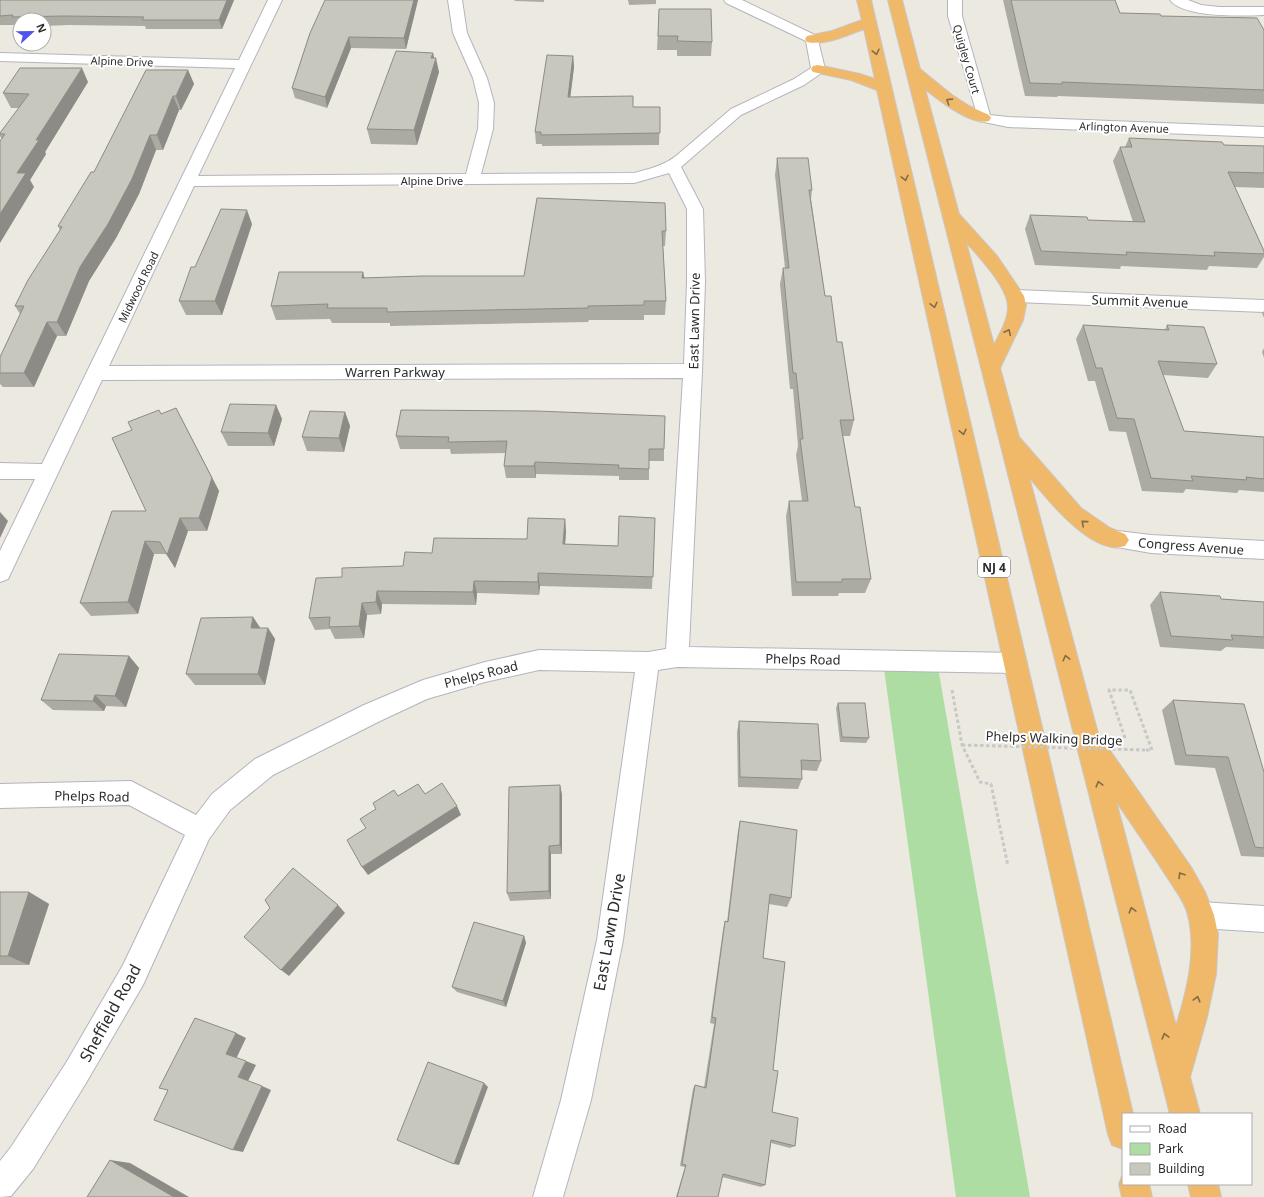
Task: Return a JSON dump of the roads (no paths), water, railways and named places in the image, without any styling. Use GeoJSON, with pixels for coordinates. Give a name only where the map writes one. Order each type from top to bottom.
{"type":"FeatureCollection","features":[{"type":"Feature","properties":{"kind":"highway","name":"NJ 4"},"geometry":{"type":"LineString","coordinates":[[864,0],[1122,1130]]}},
{"type":"Feature","properties":{"kind":"highway"},"geometry":{"type":"LineString","coordinates":[[895,0],[1185,1113]]}},
{"type":"Feature","properties":{"kind":"highway"},"geometry":{"type":"LineString","coordinates":[[812,39],[835,35],[869,22]]}},
{"type":"Feature","properties":{"kind":"highway"},"geometry":{"type":"LineString","coordinates":[[818,69],[855,76],[885,88]]}},
{"type":"Feature","properties":{"kind":"highway"},"geometry":{"type":"LineString","coordinates":[[914,71],[946,100],[964,110],[984,118]]}},
{"type":"Feature","properties":{"kind":"highway"},"geometry":{"type":"LineString","coordinates":[[950,212],[1008,282],[1016,296],[1018,304],[1014,320],[991,367]]}},
{"type":"Feature","properties":{"kind":"highway"},"geometry":{"type":"LineString","coordinates":[[1010,438],[1080,519],[1100,534],[1118,540]]}},
{"type":"Feature","properties":{"kind":"highway"},"geometry":{"type":"LineString","coordinates":[[1086,736],[1186,882],[1201,915],[1205,948],[1203,969],[1175,1077]]}},
{"type":"Feature","properties":{"kind":"highway"},"geometry":{"type":"LineString","coordinates":[[1134,1185],[1137,1197]]}},
{"type":"Feature","properties":{"kind":"highway"},"geometry":{"type":"LineString","coordinates":[[1203,1185],[1206,1197]]}},
{"type":"Feature","properties":{"kind":"street","name":"Midwood Road"},"geometry":{"type":"LineString","coordinates":[[0,573],[275,0]]}},
{"type":"Feature","properties":{"kind":"street"},"geometry":{"type":"LineString","coordinates":[[455,0],[456,20],[461,41],[481,79],[487,104],[485,139],[472,179]]}},
{"type":"Feature","properties":{"kind":"street"},"geometry":{"type":"LineString","coordinates":[[673,166],[689,155],[709,133],[737,111],[796,83],[818,69],[812,39],[731,0]]}},
{"type":"Feature","properties":{"kind":"street","name":"Quigley Court"},"geometry":{"type":"LineString","coordinates":[[955,0],[955,16],[984,118]]}},
{"type":"Feature","properties":{"kind":"street"},"geometry":{"type":"LineString","coordinates":[[1177,0],[1192,8],[1218,12],[1264,11]]}},
{"type":"Feature","properties":{"kind":"street","name":"Alpine Drive"},"geometry":{"type":"LineString","coordinates":[[0,57],[244,64]]}},
{"type":"Feature","properties":{"kind":"street","name":"Arlington Avenue"},"geometry":{"type":"LineString","coordinates":[[984,118],[1008,122],[1264,132]]}},
{"type":"Feature","properties":{"kind":"street","name":"Alpine Drive"},"geometry":{"type":"LineString","coordinates":[[188,181],[634,178],[673,166]]}},
{"type":"Feature","properties":{"kind":"street","name":"East Lawn Drive"},"geometry":{"type":"LineString","coordinates":[[673,166],[695,209],[696,282],[693,371],[677,657]]}},
{"type":"Feature","properties":{"kind":"street","name":"Summit Avenue"},"geometry":{"type":"LineString","coordinates":[[1016,296],[1264,306]]}},
{"type":"Feature","properties":{"kind":"street","name":"Warren Parkway"},"geometry":{"type":"LineString","coordinates":[[96,373],[693,371]]}},
{"type":"Feature","properties":{"kind":"street"},"geometry":{"type":"LineString","coordinates":[[0,471],[49,472]]}},
{"type":"Feature","properties":{"kind":"street","name":"Congress Avenue"},"geometry":{"type":"LineString","coordinates":[[1118,540],[1151,544],[1264,550]]}},
{"type":"Feature","properties":{"kind":"street","name":"Phelps Road"},"geometry":{"type":"LineString","coordinates":[[0,796],[131,793],[200,830],[221,802],[264,767],[372,713],[423,690],[485,672],[539,660],[648,662],[677,657],[1016,663]]}},
{"type":"Feature","properties":{"kind":"street","name":"East Lawn Drive"},"geometry":{"type":"LineString","coordinates":[[548,1197],[576,1100],[610,940],[648,662]]}},
{"type":"Feature","properties":{"kind":"street","name":"Sheffield Road"},"geometry":{"type":"LineString","coordinates":[[0,1185],[22,1158],[72,1080],[129,981],[200,830]]}},
{"type":"Feature","properties":{"kind":"street"},"geometry":{"type":"LineString","coordinates":[[1201,915],[1264,919]]}}]}
